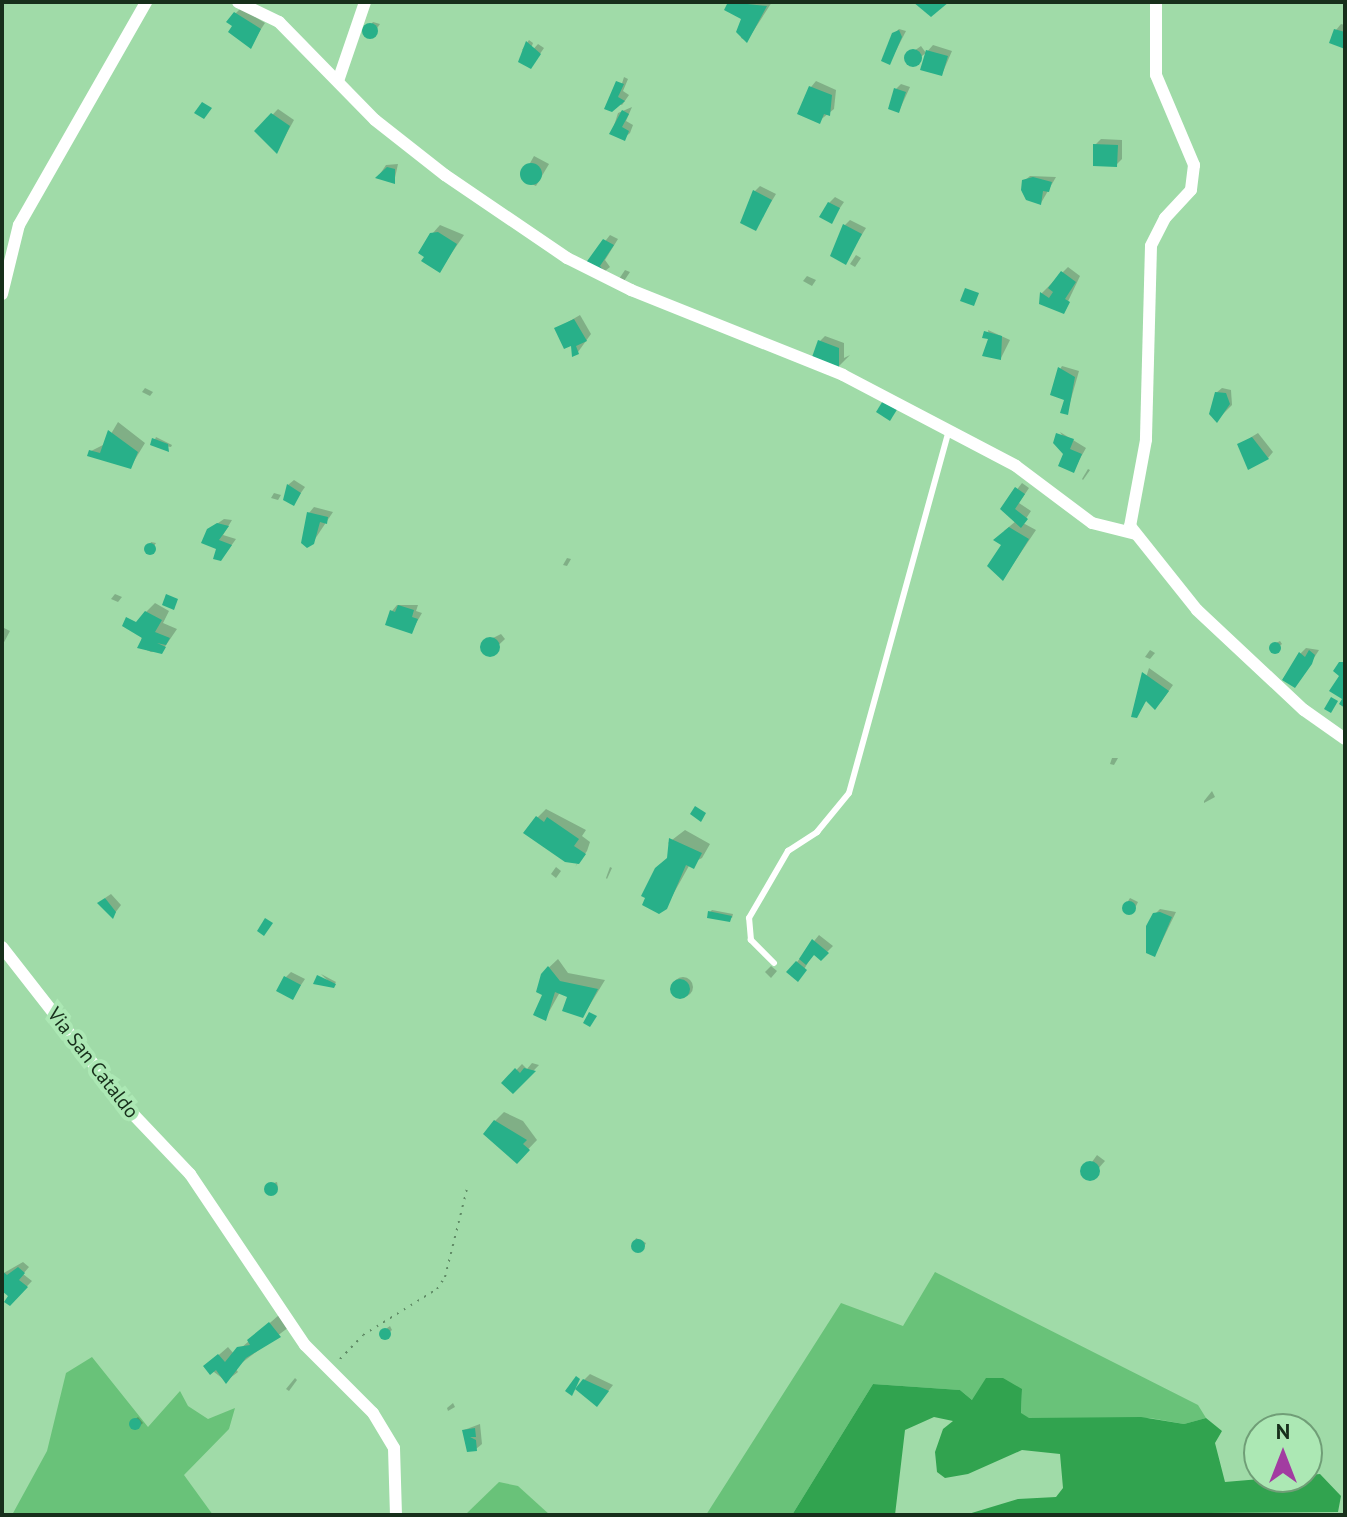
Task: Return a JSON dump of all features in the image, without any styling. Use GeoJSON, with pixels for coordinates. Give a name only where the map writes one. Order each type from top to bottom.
{"type":"FeatureCollection","features":[{"type":"Feature","properties":{"kind":"street"},"geometry":{"type":"LineString","coordinates":[[2,294],[19,225],[146,2]]}},
{"type":"Feature","properties":{"kind":"street"},"geometry":{"type":"LineString","coordinates":[[238,2],[279,22],[375,120],[445,175],[567,258],[631,290],[843,375],[1016,466],[1092,523],[1136,534]]}},
{"type":"Feature","properties":{"kind":"street"},"geometry":{"type":"LineString","coordinates":[[338,81],[365,2]]}},
{"type":"Feature","properties":{"kind":"street"},"geometry":{"type":"LineString","coordinates":[[1156,2],[1156,75],[1194,165],[1191,190],[1165,218],[1151,246],[1146,440],[1130,526],[1197,610],[1304,710],[1345,739]]}},
{"type":"Feature","properties":{"kind":"street","name":"Via San Cataldo"},"geometry":{"type":"LineString","coordinates":[[2,947],[131,1112],[190,1174],[305,1345],[373,1413],[394,1448],[396,1515]]}},
{"type":"Feature","properties":{"kind":"lane"},"geometry":{"type":"LineString","coordinates":[[774,963],[751,940],[749,918],[788,851],[817,832],[849,793],[949,431]]}},
{"type":"Feature","properties":{"kind":"path"},"geometry":{"type":"LineString","coordinates":[[323,1361],[346,1357],[363,1335],[437,1289],[445,1277],[468,1185]]}},
{"type":"Feature","properties":{"kind":"green space"},"geometry":{"type":"Polygon","coordinates":[[[935,1272],[1198,1405],[1206,1418],[1184,1424],[1150,1418],[1028,1418],[1021,1414],[1022,1389],[972,1400],[960,1390],[873,1384],[792,1515],[706,1515],[841,1303],[903,1326],[935,1272]]]}},
{"type":"Feature","properties":{"kind":"green space"},"geometry":{"type":"Polygon","coordinates":[[[92,1357],[148,1427],[180,1391],[188,1406],[208,1419],[235,1408],[229,1429],[184,1475],[213,1515],[12,1515],[47,1451],[66,1373],[92,1357]]]}},
{"type":"Feature","properties":{"kind":"green space"},"geometry":{"type":"Polygon","coordinates":[[[986,1378],[1003,1378],[1022,1389],[1021,1413],[1029,1418],[1141,1417],[1184,1424],[1206,1418],[1222,1431],[1215,1443],[1225,1482],[1243,1480],[1243,1493],[1323,1493],[1323,1477],[1341,1496],[1338,1512],[965,1515],[1018,1499],[1056,1497],[1063,1488],[1060,1454],[1022,1450],[968,1474],[945,1478],[937,1472],[935,1452],[943,1429],[953,1421],[934,1417],[905,1430],[895,1515],[792,1515],[873,1384],[960,1390],[972,1400],[986,1378]]]}},
{"type":"Feature","properties":{"kind":"green space"},"geometry":{"type":"Polygon","coordinates":[[[499,1482],[518,1486],[550,1515],[465,1515],[499,1482]]]}},
{"type":"Feature","properties":{"kind":"building"},"geometry":{"type":"Polygon","coordinates":[[[728,2],[767,6],[747,43],[736,32],[741,19],[724,10],[728,2]]]}},
{"type":"Feature","properties":{"kind":"building"},"geometry":{"type":"Polygon","coordinates":[[[913,2],[949,2],[931,17],[913,2]]]}},
{"type":"Feature","properties":{"kind":"building"},"geometry":{"type":"Polygon","coordinates":[[[234,12],[261,29],[251,49],[228,32],[232,26],[226,22],[234,12]]]}},
{"type":"Feature","properties":{"kind":"building"},"geometry":{"type":"Polygon","coordinates":[[[367,23],[373,23],[378,31],[376,37],[367,39],[362,34],[362,28],[367,23]]]}},
{"type":"Feature","properties":{"kind":"building"},"geometry":{"type":"Polygon","coordinates":[[[1334,29],[1345,32],[1345,49],[1329,43],[1334,29]]]}},
{"type":"Feature","properties":{"kind":"building"},"geometry":{"type":"Polygon","coordinates":[[[899,30],[902,37],[890,65],[881,61],[892,33],[899,30]]]}},
{"type":"Feature","properties":{"kind":"building"},"geometry":{"type":"Polygon","coordinates":[[[526,41],[541,54],[531,69],[518,62],[526,41]]]}},
{"type":"Feature","properties":{"kind":"building"},"geometry":{"type":"Polygon","coordinates":[[[913,49],[922,58],[913,67],[904,58],[913,49]]]}},
{"type":"Feature","properties":{"kind":"building"},"geometry":{"type":"Polygon","coordinates":[[[926,50],[948,56],[942,76],[920,70],[926,50]]]}},
{"type":"Feature","properties":{"kind":"building"},"geometry":{"type":"Polygon","coordinates":[[[616,81],[624,84],[618,97],[625,101],[612,112],[604,109],[616,81]]]}},
{"type":"Feature","properties":{"kind":"building"},"geometry":{"type":"Polygon","coordinates":[[[809,86],[832,95],[830,116],[824,114],[820,124],[797,114],[809,86]]]}},
{"type":"Feature","properties":{"kind":"building"},"geometry":{"type":"Polygon","coordinates":[[[894,88],[906,92],[899,113],[888,109],[894,88]]]}},
{"type":"Feature","properties":{"kind":"building"},"geometry":{"type":"Polygon","coordinates":[[[202,102],[212,108],[204,119],[194,113],[202,102]]]}},
{"type":"Feature","properties":{"kind":"building"},"geometry":{"type":"Polygon","coordinates":[[[622,110],[629,114],[622,127],[629,131],[625,141],[609,134],[622,110]]]}},
{"type":"Feature","properties":{"kind":"building"},"geometry":{"type":"Polygon","coordinates":[[[271,113],[290,126],[277,154],[254,131],[271,113]]]}},
{"type":"Feature","properties":{"kind":"building"},"geometry":{"type":"Polygon","coordinates":[[[1093,144],[1118,145],[1117,167],[1093,166],[1093,144]]]}},
{"type":"Feature","properties":{"kind":"building"},"geometry":{"type":"Polygon","coordinates":[[[527,163],[535,163],[542,174],[535,185],[527,185],[520,178],[520,170],[527,163]]]}},
{"type":"Feature","properties":{"kind":"building"},"geometry":{"type":"Polygon","coordinates":[[[387,167],[395,169],[395,184],[375,178],[387,167]]]}},
{"type":"Feature","properties":{"kind":"building"},"geometry":{"type":"Polygon","coordinates":[[[1033,177],[1052,182],[1049,192],[1043,191],[1041,205],[1026,200],[1021,190],[1022,180],[1033,177]]]}},
{"type":"Feature","properties":{"kind":"building"},"geometry":{"type":"Polygon","coordinates":[[[753,190],[772,200],[756,231],[740,223],[753,190]]]}},
{"type":"Feature","properties":{"kind":"building"},"geometry":{"type":"Polygon","coordinates":[[[828,202],[840,208],[832,224],[819,217],[828,202]]]}},
{"type":"Feature","properties":{"kind":"building"},"geometry":{"type":"Polygon","coordinates":[[[843,224],[862,234],[846,265],[830,256],[843,224]]]}},
{"type":"Feature","properties":{"kind":"building"},"geometry":{"type":"Polygon","coordinates":[[[438,232],[457,244],[440,273],[421,261],[424,257],[418,253],[430,233],[438,232]]]}},
{"type":"Feature","properties":{"kind":"building"},"geometry":{"type":"Polygon","coordinates":[[[603,239],[614,245],[600,266],[606,274],[585,264],[603,239]]]}},
{"type":"Feature","properties":{"kind":"building"},"geometry":{"type":"Polygon","coordinates":[[[1061,271],[1076,282],[1065,299],[1070,302],[1064,314],[1039,304],[1040,292],[1049,298],[1053,292],[1048,288],[1061,271]]]}},
{"type":"Feature","properties":{"kind":"building"},"geometry":{"type":"Polygon","coordinates":[[[965,288],[979,293],[974,306],[960,301],[965,288]]]}},
{"type":"Feature","properties":{"kind":"building"},"geometry":{"type":"Polygon","coordinates":[[[574,319],[587,341],[576,346],[579,354],[572,357],[571,346],[564,349],[554,328],[574,319]]]}},
{"type":"Feature","properties":{"kind":"building"},"geometry":{"type":"Polygon","coordinates":[[[984,331],[1002,336],[1001,360],[982,356],[988,339],[982,338],[984,331]]]}},
{"type":"Feature","properties":{"kind":"building"},"geometry":{"type":"Polygon","coordinates":[[[818,340],[839,348],[839,370],[812,357],[818,340]]]}},
{"type":"Feature","properties":{"kind":"building"},"geometry":{"type":"Polygon","coordinates":[[[1058,367],[1075,377],[1068,415],[1060,413],[1064,400],[1050,395],[1058,367]]]}},
{"type":"Feature","properties":{"kind":"building"},"geometry":{"type":"Polygon","coordinates":[[[1215,392],[1226,393],[1230,404],[1217,423],[1209,414],[1215,392]]]}},
{"type":"Feature","properties":{"kind":"building"},"geometry":{"type":"Polygon","coordinates":[[[884,399],[898,408],[890,421],[876,412],[884,399]]]}},
{"type":"Feature","properties":{"kind":"building"},"geometry":{"type":"Polygon","coordinates":[[[108,430],[138,452],[131,469],[87,456],[89,450],[100,453],[108,430]]]}},
{"type":"Feature","properties":{"kind":"building"},"geometry":{"type":"Polygon","coordinates":[[[1056,433],[1074,439],[1070,449],[1082,454],[1074,473],[1058,466],[1063,454],[1053,443],[1056,433]]]}},
{"type":"Feature","properties":{"kind":"building"},"geometry":{"type":"Polygon","coordinates":[[[1252,437],[1269,459],[1248,470],[1237,444],[1252,437]]]}},
{"type":"Feature","properties":{"kind":"building"},"geometry":{"type":"Polygon","coordinates":[[[152,438],[168,444],[169,452],[150,445],[152,438]]]}},
{"type":"Feature","properties":{"kind":"building"},"geometry":{"type":"Polygon","coordinates":[[[287,484],[301,493],[294,506],[283,500],[287,484]]]}},
{"type":"Feature","properties":{"kind":"building"},"geometry":{"type":"Polygon","coordinates":[[[1015,487],[1025,494],[1015,509],[1028,519],[1021,528],[1000,509],[1015,487]]]}},
{"type":"Feature","properties":{"kind":"building"},"geometry":{"type":"Polygon","coordinates":[[[307,512],[328,517],[327,524],[320,522],[314,544],[307,548],[301,543],[307,512]]]}},
{"type":"Feature","properties":{"kind":"building"},"geometry":{"type":"Polygon","coordinates":[[[217,523],[229,526],[219,540],[232,545],[221,561],[213,559],[216,549],[201,543],[207,529],[217,523]]]}},
{"type":"Feature","properties":{"kind":"building"},"geometry":{"type":"Polygon","coordinates":[[[1009,527],[1029,539],[1003,581],[987,566],[1001,545],[993,540],[1009,527]]]}},
{"type":"Feature","properties":{"kind":"building"},"geometry":{"type":"Polygon","coordinates":[[[150,543],[156,549],[150,555],[144,549],[150,543]]]}},
{"type":"Feature","properties":{"kind":"building"},"geometry":{"type":"Polygon","coordinates":[[[166,594],[178,599],[174,610],[162,605],[166,594]]]}},
{"type":"Feature","properties":{"kind":"building"},"geometry":{"type":"Polygon","coordinates":[[[398,605],[414,610],[412,617],[418,619],[412,634],[385,625],[390,610],[395,612],[398,605]]]}},
{"type":"Feature","properties":{"kind":"building"},"geometry":{"type":"Polygon","coordinates":[[[145,611],[162,620],[155,632],[170,638],[166,645],[157,643],[166,647],[162,654],[137,648],[142,638],[122,626],[126,617],[136,622],[145,611]]]}},
{"type":"Feature","properties":{"kind":"building"},"geometry":{"type":"Polygon","coordinates":[[[490,637],[497,640],[500,647],[497,654],[490,657],[483,654],[480,647],[483,640],[490,637]]]}},
{"type":"Feature","properties":{"kind":"building"},"geometry":{"type":"Polygon","coordinates":[[[1275,642],[1281,648],[1275,654],[1269,648],[1275,642]]]}},
{"type":"Feature","properties":{"kind":"building"},"geometry":{"type":"Polygon","coordinates":[[[1309,650],[1315,655],[1312,664],[1295,688],[1282,680],[1299,652],[1305,657],[1309,650]]]}},
{"type":"Feature","properties":{"kind":"building"},"geometry":{"type":"Polygon","coordinates":[[[1339,662],[1345,662],[1345,708],[1339,704],[1342,699],[1329,691],[1339,676],[1333,671],[1339,662]]]}},
{"type":"Feature","properties":{"kind":"building"},"geometry":{"type":"Polygon","coordinates":[[[1142,672],[1169,691],[1155,710],[1146,701],[1137,718],[1131,717],[1142,672]]]}},
{"type":"Feature","properties":{"kind":"building"},"geometry":{"type":"Polygon","coordinates":[[[1331,697],[1338,701],[1331,713],[1324,709],[1331,697]]]}},
{"type":"Feature","properties":{"kind":"building"},"geometry":{"type":"Polygon","coordinates":[[[695,806],[706,813],[701,822],[690,814],[695,806]]]}},
{"type":"Feature","properties":{"kind":"building"},"geometry":{"type":"Polygon","coordinates":[[[536,816],[544,822],[547,817],[579,839],[574,846],[586,854],[579,864],[565,862],[523,833],[536,816]]]}},
{"type":"Feature","properties":{"kind":"building"},"geometry":{"type":"Polygon","coordinates":[[[669,838],[702,853],[694,869],[686,865],[667,909],[659,914],[642,905],[645,898],[641,896],[655,868],[667,858],[669,838]]]}},
{"type":"Feature","properties":{"kind":"building"},"geometry":{"type":"Polygon","coordinates":[[[105,898],[116,912],[113,919],[97,903],[105,898]]]}},
{"type":"Feature","properties":{"kind":"building"},"geometry":{"type":"Polygon","coordinates":[[[1129,901],[1136,908],[1129,915],[1122,908],[1129,901]]]}},
{"type":"Feature","properties":{"kind":"building"},"geometry":{"type":"Polygon","coordinates":[[[708,911],[732,916],[730,922],[707,918],[708,911]]]}},
{"type":"Feature","properties":{"kind":"building"},"geometry":{"type":"Polygon","coordinates":[[[1160,912],[1172,917],[1155,957],[1146,953],[1146,926],[1153,913],[1160,912]]]}},
{"type":"Feature","properties":{"kind":"building"},"geometry":{"type":"Polygon","coordinates":[[[265,918],[273,923],[264,936],[257,931],[265,918]]]}},
{"type":"Feature","properties":{"kind":"building"},"geometry":{"type":"Polygon","coordinates":[[[812,939],[829,953],[821,961],[814,955],[806,965],[799,959],[812,939]]]}},
{"type":"Feature","properties":{"kind":"building"},"geometry":{"type":"Polygon","coordinates":[[[796,961],[807,970],[798,982],[786,972],[796,961]]]}},
{"type":"Feature","properties":{"kind":"building"},"geometry":{"type":"Polygon","coordinates":[[[548,966],[560,981],[598,989],[583,1018],[562,1011],[567,997],[555,992],[546,1021],[533,1015],[542,995],[536,992],[541,974],[548,966]]]}},
{"type":"Feature","properties":{"kind":"building"},"geometry":{"type":"Polygon","coordinates":[[[317,975],[336,984],[334,988],[313,984],[317,975]]]}},
{"type":"Feature","properties":{"kind":"building"},"geometry":{"type":"Polygon","coordinates":[[[284,976],[301,985],[293,1000],[276,991],[284,976]]]}},
{"type":"Feature","properties":{"kind":"building"},"geometry":{"type":"Polygon","coordinates":[[[680,979],[687,982],[690,989],[687,996],[680,999],[673,996],[670,989],[673,982],[680,979]]]}},
{"type":"Feature","properties":{"kind":"building"},"geometry":{"type":"Polygon","coordinates":[[[589,1012],[597,1016],[590,1027],[583,1023],[589,1012]]]}},
{"type":"Feature","properties":{"kind":"building"},"geometry":{"type":"Polygon","coordinates":[[[515,1068],[520,1073],[524,1068],[536,1071],[513,1094],[501,1083],[515,1068]]]}},
{"type":"Feature","properties":{"kind":"building"},"geometry":{"type":"Polygon","coordinates":[[[494,1120],[527,1140],[523,1144],[530,1150],[517,1164],[483,1134],[494,1120]]]}},
{"type":"Feature","properties":{"kind":"building"},"geometry":{"type":"Polygon","coordinates":[[[1090,1161],[1097,1164],[1100,1171],[1097,1178],[1090,1181],[1083,1178],[1080,1171],[1083,1164],[1090,1161]]]}},
{"type":"Feature","properties":{"kind":"building"},"geometry":{"type":"Polygon","coordinates":[[[271,1182],[278,1189],[271,1196],[264,1189],[271,1182]]]}},
{"type":"Feature","properties":{"kind":"building"},"geometry":{"type":"Polygon","coordinates":[[[638,1239],[645,1246],[638,1253],[631,1246],[638,1239]]]}},
{"type":"Feature","properties":{"kind":"building"},"geometry":{"type":"Polygon","coordinates":[[[18,1267],[25,1273],[19,1280],[28,1287],[10,1306],[4,1302],[8,1296],[2,1291],[2,1271],[7,1275],[18,1267]]]}},
{"type":"Feature","properties":{"kind":"building"},"geometry":{"type":"Polygon","coordinates":[[[269,1322],[281,1337],[246,1358],[226,1384],[216,1370],[210,1375],[203,1366],[218,1354],[225,1362],[237,1347],[250,1345],[247,1340],[269,1322]]]}},
{"type":"Feature","properties":{"kind":"building"},"geometry":{"type":"Polygon","coordinates":[[[385,1328],[391,1334],[385,1340],[379,1334],[385,1328]]]}},
{"type":"Feature","properties":{"kind":"building"},"geometry":{"type":"Polygon","coordinates":[[[576,1376],[580,1379],[572,1396],[565,1391],[576,1376]]]}},
{"type":"Feature","properties":{"kind":"building"},"geometry":{"type":"Polygon","coordinates":[[[583,1379],[609,1391],[597,1407],[575,1389],[583,1379]]]}},
{"type":"Feature","properties":{"kind":"building"},"geometry":{"type":"Polygon","coordinates":[[[135,1418],[141,1424],[135,1430],[129,1424],[135,1418]]]}},
{"type":"Feature","properties":{"kind":"building"},"geometry":{"type":"Polygon","coordinates":[[[475,1428],[476,1437],[470,1437],[476,1440],[477,1451],[467,1452],[462,1430],[475,1428]]]}}]}
